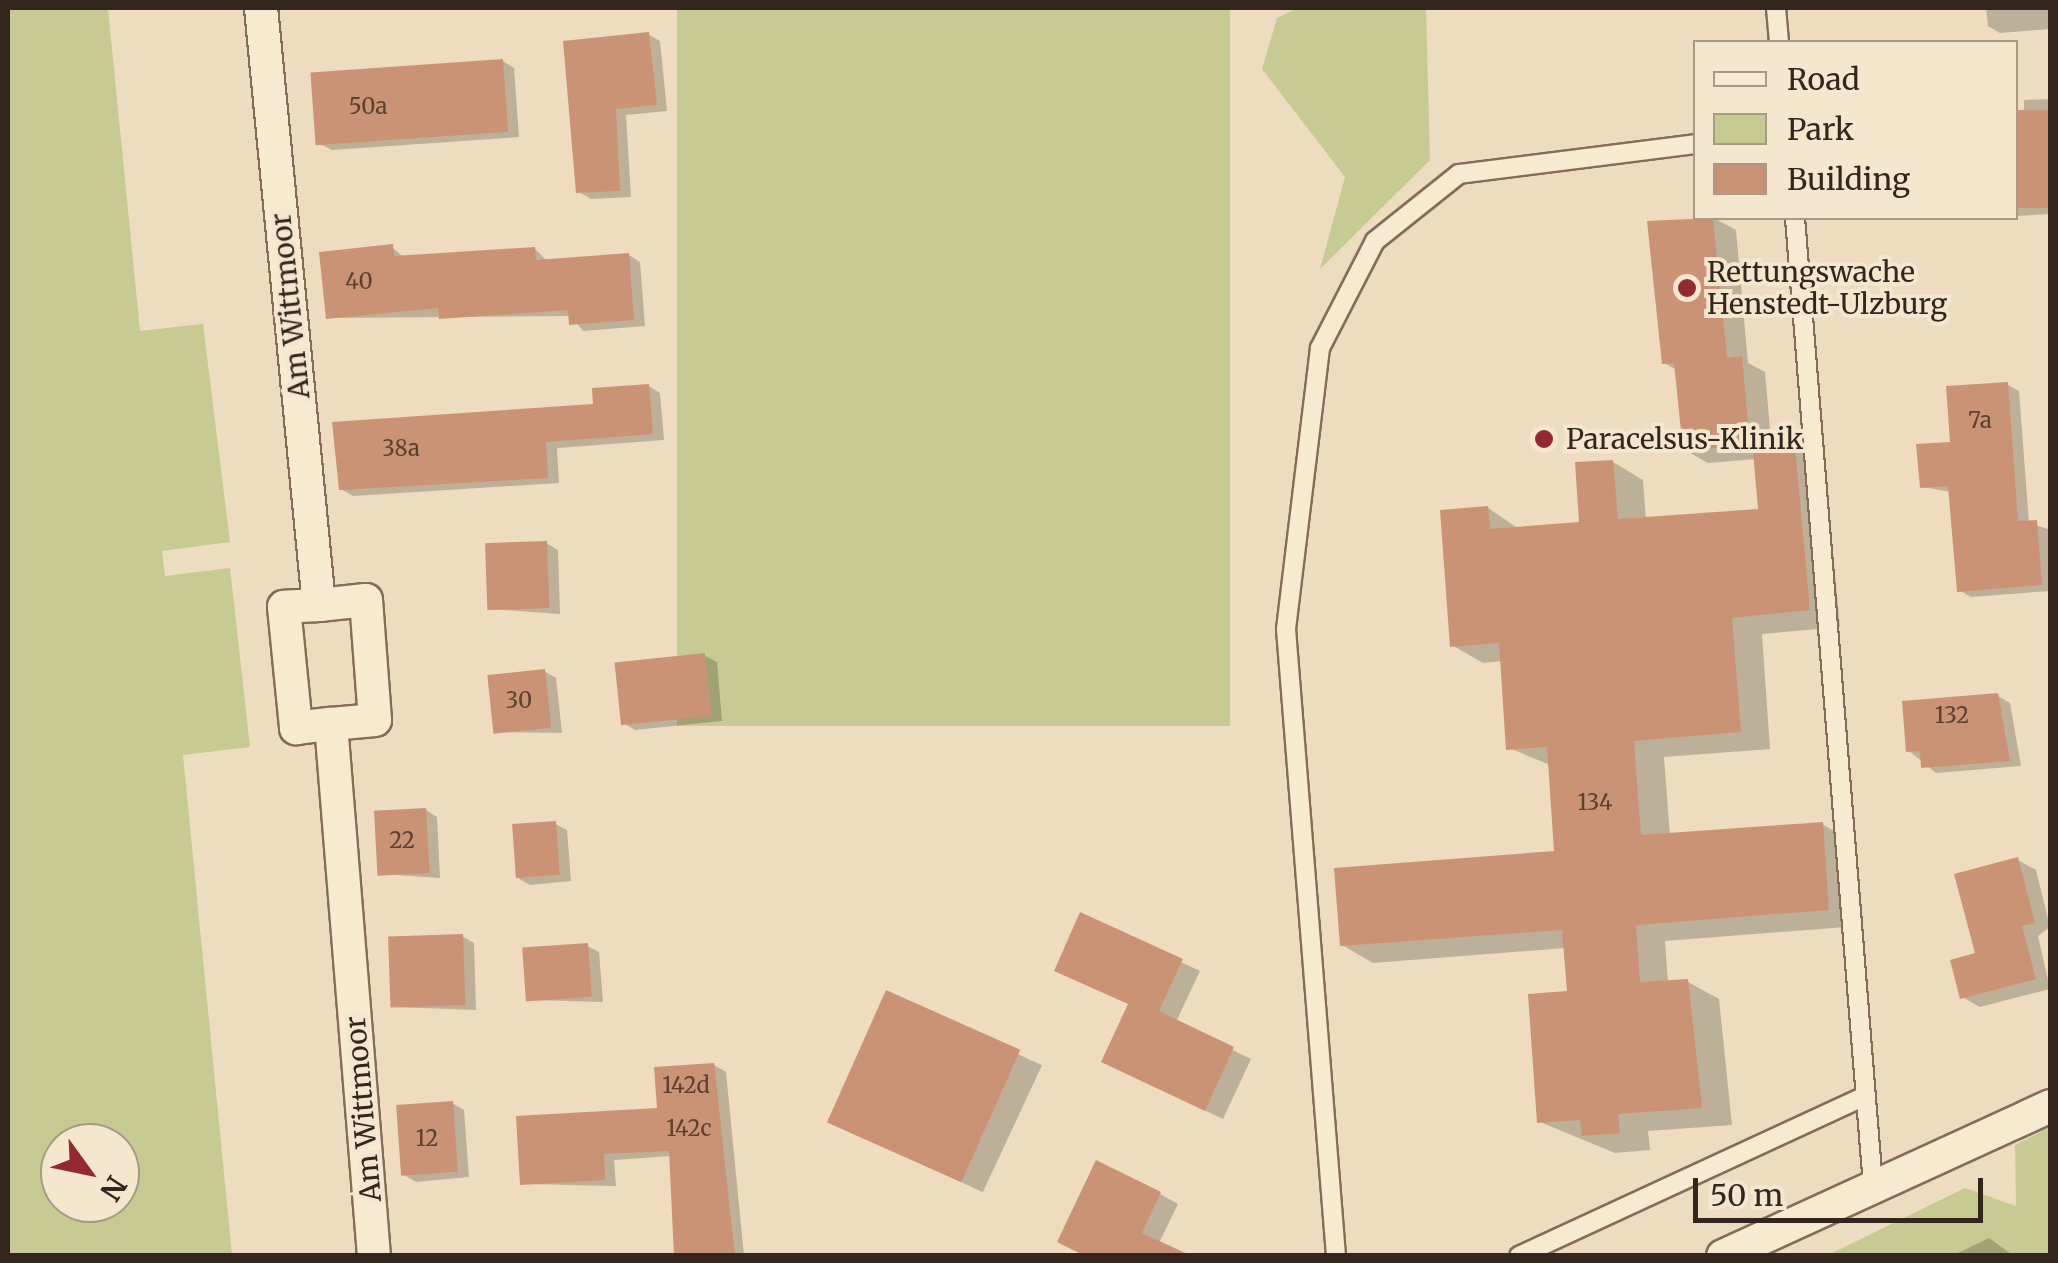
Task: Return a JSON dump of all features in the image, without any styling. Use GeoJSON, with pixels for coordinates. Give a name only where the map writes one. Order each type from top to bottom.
{"type":"FeatureCollection","features":[{"type":"Feature","properties":{"kind":"street","name":"Am Wittmoor"},"geometry":{"type":"LineString","coordinates":[[261,8],[319,605]]}},
{"type":"Feature","properties":{"kind":"street"},"geometry":{"type":"LineString","coordinates":[[366,600],[375,720],[331,724],[296,728],[284,608],[366,600]]}},
{"type":"Feature","properties":{"kind":"street","name":"Am Wittmoor"},"geometry":{"type":"LineString","coordinates":[[331,724],[374,1256]]}},
{"type":"Feature","properties":{"kind":"street"},"geometry":{"type":"LineString","coordinates":[[1723,1256],[2050,1106]]}},
{"type":"Feature","properties":{"kind":"lane"},"geometry":{"type":"LineString","coordinates":[[1776,8],[1779,40]]}},
{"type":"Feature","properties":{"kind":"lane"},"geometry":{"type":"LineString","coordinates":[[1336,1256],[1286,629],[1320,348],[1375,241],[1459,174],[1693,144]]}},
{"type":"Feature","properties":{"kind":"lane"},"geometry":{"type":"LineString","coordinates":[[1796,220],[1873,1186]]}},
{"type":"Feature","properties":{"kind":"lane"},"geometry":{"type":"LineString","coordinates":[[1519,1256],[1865,1096]]}},
{"type":"Feature","properties":{"kind":"green space"},"geometry":{"type":"Polygon","coordinates":[[[8,8],[108,8],[140,331],[203,324],[230,542],[162,551],[165,576],[230,568],[250,747],[183,755],[232,1255],[8,1255],[8,8]]]}},
{"type":"Feature","properties":{"kind":"green space"},"geometry":{"type":"Polygon","coordinates":[[[677,8],[1230,8],[1230,726],[677,726],[677,8]]]}},
{"type":"Feature","properties":{"kind":"green space"},"geometry":{"type":"Polygon","coordinates":[[[1298,8],[1426,8],[1430,160],[1320,269],[1345,177],[1262,69],[1277,18],[1298,8]]]}},
{"type":"Feature","properties":{"kind":"green space"},"geometry":{"type":"Polygon","coordinates":[[[2050,1127],[2050,1255],[1828,1255],[1965,1188],[2016,1206],[2015,1145],[2050,1127]]]}},
{"type":"Feature","properties":{"kind":"building"},"geometry":{"type":"Polygon","coordinates":[[[649,32],[657,105],[616,109],[620,191],[576,193],[563,41],[649,32]]]}},
{"type":"Feature","properties":{"kind":"building"},"geometry":{"type":"Polygon","coordinates":[[[503,59],[508,132],[316,145],[310,72],[503,59]]]}},
{"type":"Feature","properties":{"kind":"building"},"geometry":{"type":"Polygon","coordinates":[[[2018,110],[2050,110],[2050,208],[2018,208],[2018,110]]]}},
{"type":"Feature","properties":{"kind":"building","name":"Rettungswache Henstedt-Ulzburg"},"geometry":{"type":"Polygon","coordinates":[[[1713,220],[1727,358],[1742,356],[1750,445],[1683,451],[1674,363],[1662,364],[1647,221],[1713,220]]]}},
{"type":"Feature","properties":{"kind":"building"},"geometry":{"type":"Polygon","coordinates":[[[393,244],[394,256],[535,247],[536,260],[629,253],[634,320],[569,325],[568,310],[439,319],[438,308],[326,319],[319,252],[393,244]]]}},
{"type":"Feature","properties":{"kind":"building"},"geometry":{"type":"Polygon","coordinates":[[[2008,382],[2018,521],[2037,520],[2042,585],[1957,592],[1948,486],[1920,488],[1916,444],[1950,442],[1946,386],[2008,382]]]}},
{"type":"Feature","properties":{"kind":"building"},"geometry":{"type":"Polygon","coordinates":[[[649,384],[653,434],[546,442],[548,478],[339,490],[332,422],[593,404],[592,388],[649,384]]]}},
{"type":"Feature","properties":{"kind":"building"},"geometry":{"type":"Polygon","coordinates":[[[1794,436],[1810,610],[1732,618],[1741,732],[1634,741],[1637,784],[1641,835],[1823,822],[1829,910],[1636,925],[1640,982],[1688,979],[1702,1108],[1618,1114],[1620,1133],[1582,1136],[1580,1120],[1537,1123],[1528,994],[1567,991],[1562,930],[1340,946],[1334,868],[1554,851],[1547,747],[1506,750],[1499,643],[1450,647],[1440,510],[1488,506],[1490,529],[1579,522],[1575,462],[1613,460],[1618,519],[1758,509],[1752,440],[1794,436]]]}},
{"type":"Feature","properties":{"kind":"building"},"geometry":{"type":"Polygon","coordinates":[[[547,541],[549,608],[487,610],[485,543],[547,541]]]}},
{"type":"Feature","properties":{"kind":"building"},"geometry":{"type":"Polygon","coordinates":[[[705,653],[712,716],[621,725],[614,663],[705,653]]]}},
{"type":"Feature","properties":{"kind":"building"},"geometry":{"type":"Polygon","coordinates":[[[545,669],[551,728],[493,734],[487,675],[545,669]]]}},
{"type":"Feature","properties":{"kind":"building"},"geometry":{"type":"Polygon","coordinates":[[[1998,693],[2010,761],[1921,768],[1920,751],[1906,752],[1902,701],[1998,693]]]}},
{"type":"Feature","properties":{"kind":"building"},"geometry":{"type":"Polygon","coordinates":[[[426,808],[429,873],[377,876],[374,811],[426,808]]]}},
{"type":"Feature","properties":{"kind":"building"},"geometry":{"type":"Polygon","coordinates":[[[556,821],[560,875],[516,878],[512,824],[556,821]]]}},
{"type":"Feature","properties":{"kind":"building"},"geometry":{"type":"Polygon","coordinates":[[[2018,857],[2035,923],[2022,926],[2036,979],[1960,999],[1950,960],[1975,953],[1954,874],[2018,857]]]}},
{"type":"Feature","properties":{"kind":"building"},"geometry":{"type":"Polygon","coordinates":[[[1080,912],[1183,959],[1159,1011],[1234,1047],[1205,1111],[1101,1062],[1128,1004],[1054,971],[1080,912]]]}},
{"type":"Feature","properties":{"kind":"building"},"geometry":{"type":"Polygon","coordinates":[[[463,934],[465,1005],[391,1008],[388,937],[463,934]]]}},
{"type":"Feature","properties":{"kind":"building"},"geometry":{"type":"Polygon","coordinates":[[[588,943],[592,997],[526,1001],[522,948],[588,943]]]}},
{"type":"Feature","properties":{"kind":"building"},"geometry":{"type":"Polygon","coordinates":[[[886,990],[1020,1050],[961,1182],[827,1122],[886,990]]]}},
{"type":"Feature","properties":{"kind":"building"},"geometry":{"type":"Polygon","coordinates":[[[714,1063],[735,1256],[674,1256],[669,1151],[604,1154],[605,1180],[520,1185],[516,1116],[657,1108],[654,1067],[714,1063]]]}},
{"type":"Feature","properties":{"kind":"building"},"geometry":{"type":"Polygon","coordinates":[[[453,1101],[458,1172],[401,1176],[396,1105],[453,1101]]]}},
{"type":"Feature","properties":{"kind":"building"},"geometry":{"type":"Polygon","coordinates":[[[1096,1160],[1161,1192],[1142,1233],[1192,1256],[1085,1256],[1057,1242],[1096,1160]]]}},
{"type":"Feature","properties":{"kind":"place","name":"Rettungswache Henstedt-Ulzburg"},"geometry":{"type":"Point","coordinates":[1687,288]}},
{"type":"Feature","properties":{"kind":"place","name":"Paracelsus-Klinik"},"geometry":{"type":"Point","coordinates":[1544,439]}}]}
